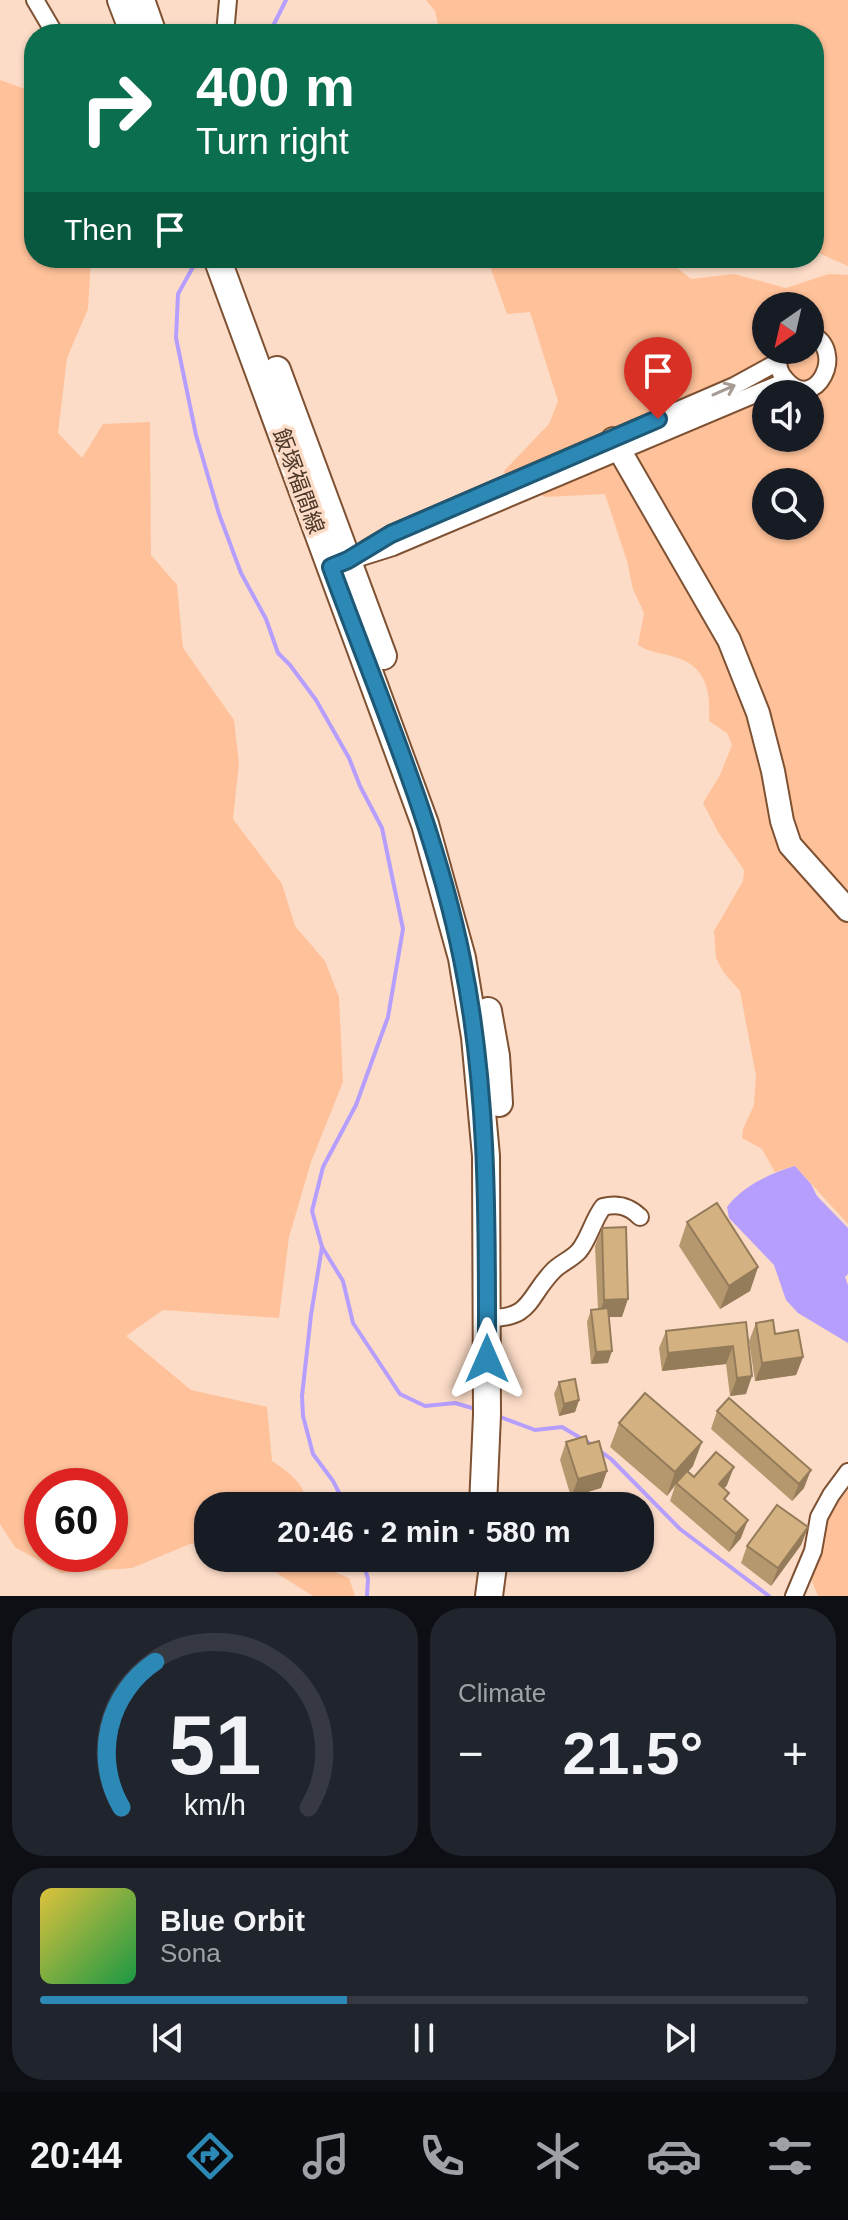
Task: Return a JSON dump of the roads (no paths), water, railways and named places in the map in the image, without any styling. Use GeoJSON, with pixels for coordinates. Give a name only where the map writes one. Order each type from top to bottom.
{"type":"FeatureCollection","features":[{"type":"Feature","properties":{"kind":"main road"},"geometry":{"type":"LineString","coordinates":[[121,0],[130,24]]}},
{"type":"Feature","properties":{"kind":"main road"},"geometry":{"type":"LineString","coordinates":[[141,0],[149,24]]}},
{"type":"Feature","properties":{"kind":"main road","name":"飯塚福間線"},"geometry":{"type":"LineString","coordinates":[[221,268],[439,811],[473,929],[496,1056],[504,1219],[496,1318],[497,1492]]}},
{"type":"Feature","properties":{"kind":"main road","name":"飯塚福間線"},"geometry":{"type":"LineString","coordinates":[[239,268],[339,564]]}},
{"type":"Feature","properties":{"kind":"main road","name":"飯塚福間線"},"geometry":{"type":"LineString","coordinates":[[485,1492],[495,1433]]}},
{"type":"Feature","properties":{"kind":"main road"},"geometry":{"type":"LineString","coordinates":[[473,1596],[476,1572]]}},
{"type":"Feature","properties":{"kind":"main road"},"geometry":{"type":"LineString","coordinates":[[489,1596],[492,1572]]}},
{"type":"Feature","properties":{"kind":"street"},"geometry":{"type":"LineString","coordinates":[[35,0],[49,24]]}},
{"type":"Feature","properties":{"kind":"street"},"geometry":{"type":"LineString","coordinates":[[226,24],[228,0]]}},
{"type":"Feature","properties":{"kind":"street"},"geometry":{"type":"LineString","coordinates":[[824,341],[840,354],[824,381]]}},
{"type":"Feature","properties":{"kind":"street"},"geometry":{"type":"LineString","coordinates":[[339,564],[393,547],[616,444],[734,386],[767,364]]}},
{"type":"Feature","properties":{"kind":"street"},"geometry":{"type":"LineString","coordinates":[[616,444],[752,394]]}},
{"type":"Feature","properties":{"kind":"street"},"geometry":{"type":"LineString","coordinates":[[616,444],[729,640],[758,713],[790,845],[848,910]]}},
{"type":"Feature","properties":{"kind":"street"},"geometry":{"type":"LineString","coordinates":[[496,1318],[519,1314],[555,1269],[580,1250],[594,1218],[603,1207],[620,1205],[633,1210],[640,1217]]}},
{"type":"Feature","properties":{"kind":"street"},"geometry":{"type":"LineString","coordinates":[[794,1596],[813,1551],[819,1517],[848,1472]]}},
{"type":"Feature","properties":{"kind":"waterway"},"geometry":{"type":"LineString","coordinates":[[274,24],[286,0]]}},
{"type":"Feature","properties":{"kind":"waterway"},"geometry":{"type":"LineString","coordinates":[[192,268],[178,294],[176,338],[196,435],[219,514],[241,573],[266,619],[278,653],[316,700],[349,758],[382,828],[403,929],[388,1017],[356,1105],[323,1167],[312,1211],[322,1247],[343,1281],[353,1323],[400,1394],[425,1406],[455,1403],[479,1410]]}},
{"type":"Feature","properties":{"kind":"waterway"},"geometry":{"type":"LineString","coordinates":[[322,1247],[311,1315],[302,1396],[303,1416],[313,1454],[339,1492]]}},
{"type":"Feature","properties":{"kind":"waterway"},"geometry":{"type":"LineString","coordinates":[[495,1415],[535,1430],[562,1427],[589,1443],[611,1459],[680,1529],[769,1596]]}},
{"type":"Feature","properties":{"kind":"waterway"},"geometry":{"type":"LineString","coordinates":[[366,1572],[367,1596]]}}]}
